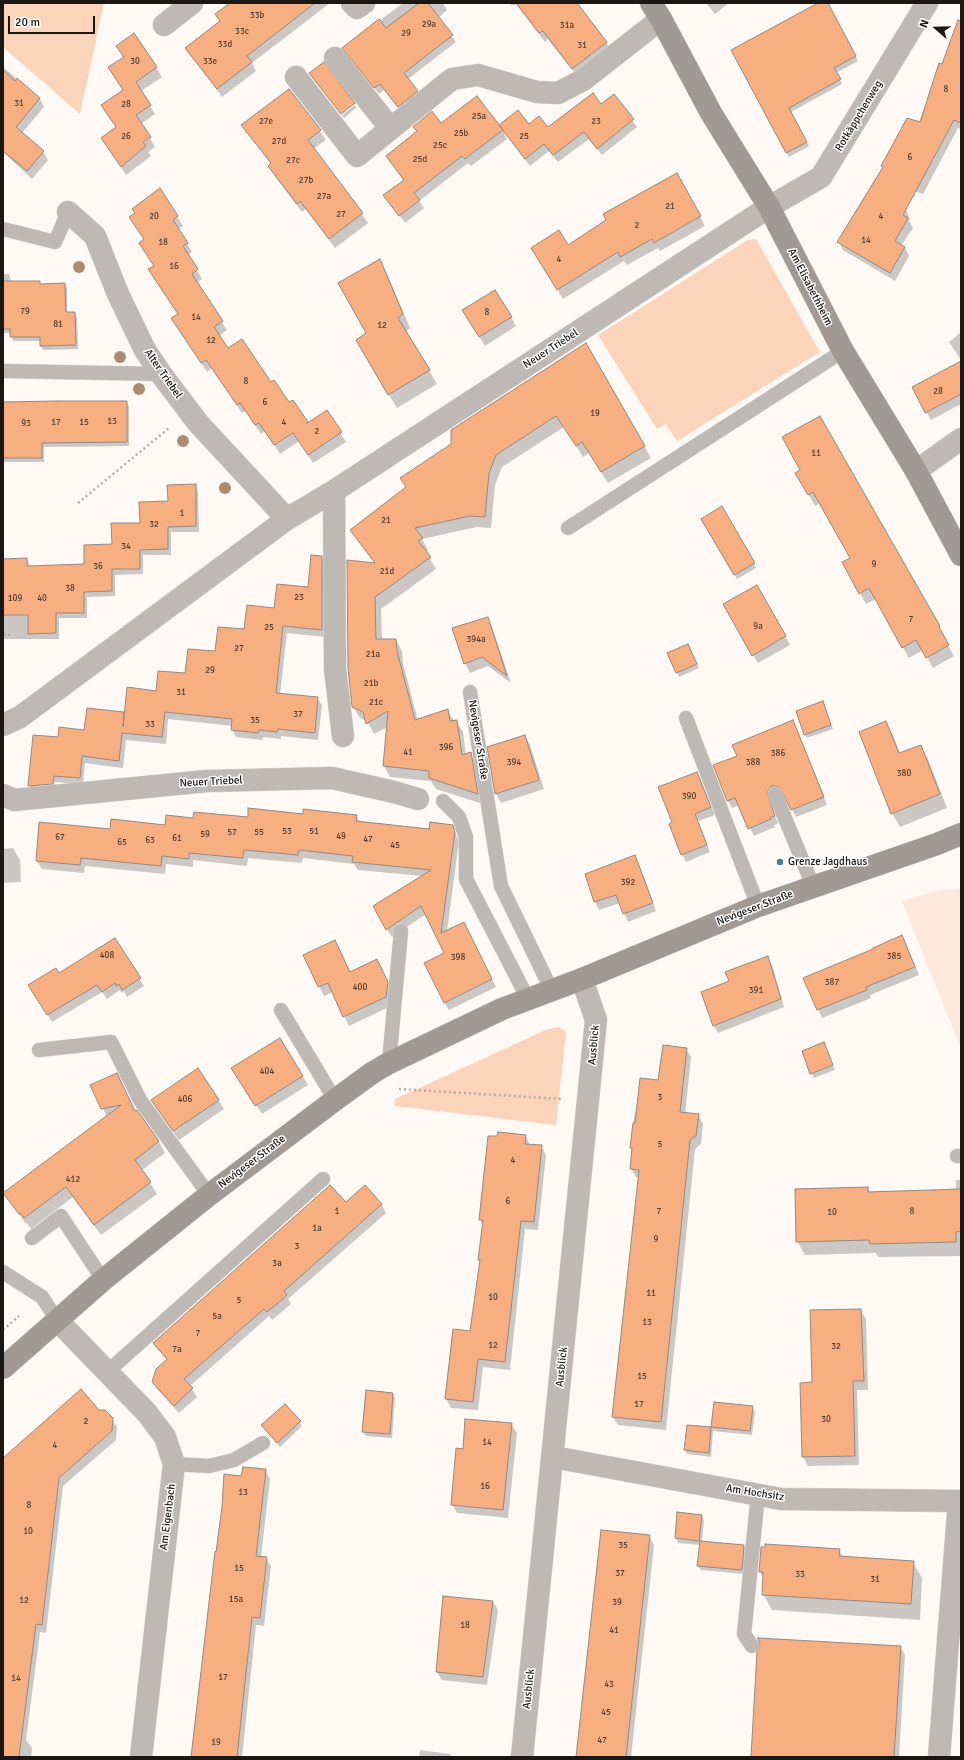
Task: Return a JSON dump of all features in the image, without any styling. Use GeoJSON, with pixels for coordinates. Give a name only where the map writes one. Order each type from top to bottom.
{"type":"FeatureCollection","features":[{"type":"Feature","properties":{"kind":"main road","name":"Am Elisabethheim"},"geometry":{"type":"LineString","coordinates":[[656,11],[711,113],[768,207],[843,351],[916,471],[961,555]]}},
{"type":"Feature","properties":{"kind":"main road","name":"Nevigeser Straße"},"geometry":{"type":"LineString","coordinates":[[3,1368],[103,1280],[209,1195],[335,1100],[381,1068],[495,1012],[582,979],[758,906],[937,844],[961,834]]}},
{"type":"Feature","properties":{"kind":"main road"},"geometry":{"type":"LineString","coordinates":[[937,844],[961,851]]}},
{"type":"Feature","properties":{"kind":"street"},"geometry":{"type":"LineString","coordinates":[[164,25],[192,3]]}},
{"type":"Feature","properties":{"kind":"street"},"geometry":{"type":"LineString","coordinates":[[352,3],[357,8],[364,3]]}},
{"type":"Feature","properties":{"kind":"street","name":"Rotkäppchenweg"},"geometry":{"type":"LineString","coordinates":[[768,207],[821,177],[928,3]]}},
{"type":"Feature","properties":{"kind":"street","name":"Am Elisabethheim"},"geometry":{"type":"LineString","coordinates":[[296,77],[357,156],[452,78],[478,75],[537,92],[558,93],[583,80],[656,11]]}},
{"type":"Feature","properties":{"kind":"street"},"geometry":{"type":"LineString","coordinates":[[335,58],[390,128]]}},
{"type":"Feature","properties":{"kind":"street","name":"Neuer Triebel"},"geometry":{"type":"LineString","coordinates":[[3,725],[20,717],[287,519],[334,491],[768,207]]}},
{"type":"Feature","properties":{"kind":"street","name":"Alter Triebel"},"geometry":{"type":"LineString","coordinates":[[68,212],[95,236],[118,294],[145,350],[161,374],[198,423],[287,519]]}},
{"type":"Feature","properties":{"kind":"street"},"geometry":{"type":"LineString","coordinates":[[916,471],[961,439]]}},
{"type":"Feature","properties":{"kind":"street"},"geometry":{"type":"LineString","coordinates":[[334,491],[335,669],[343,736]]}},
{"type":"Feature","properties":{"kind":"street","name":"Neuer Triebel"},"geometry":{"type":"LineString","coordinates":[[3,795],[14,800],[207,781],[332,778],[418,799]]}},
{"type":"Feature","properties":{"kind":"street","name":"Ausblick"},"geometry":{"type":"LineString","coordinates":[[522,1757],[596,1020],[582,979]]}},
{"type":"Feature","properties":{"kind":"street","name":"Am Eigenbach"},"geometry":{"type":"LineString","coordinates":[[57,1320],[106,1373],[152,1419],[165,1437],[174,1464],[141,1757]]}},
{"type":"Feature","properties":{"kind":"street","name":"Am Hochsitz"},"geometry":{"type":"LineString","coordinates":[[553,1457],[781,1499],[960,1501],[939,1757]]}},
{"type":"Feature","properties":{"kind":"lane"},"geometry":{"type":"LineString","coordinates":[[3,229],[55,242],[68,212]]}},
{"type":"Feature","properties":{"kind":"lane"},"geometry":{"type":"LineString","coordinates":[[568,528],[843,351]]}},
{"type":"Feature","properties":{"kind":"lane"},"geometry":{"type":"LineString","coordinates":[[3,371],[161,374]]}},
{"type":"Feature","properties":{"kind":"lane","name":"Nevigeser Straße"},"geometry":{"type":"LineString","coordinates":[[470,692],[502,886],[552,990]]}},
{"type":"Feature","properties":{"kind":"lane"},"geometry":{"type":"LineString","coordinates":[[686,718],[758,906]]}},
{"type":"Feature","properties":{"kind":"lane"},"geometry":{"type":"LineString","coordinates":[[775,794],[813,886]]}},
{"type":"Feature","properties":{"kind":"lane"},"geometry":{"type":"LineString","coordinates":[[443,801],[459,817],[466,837],[466,880],[528,999]]}},
{"type":"Feature","properties":{"kind":"lane"},"geometry":{"type":"LineString","coordinates":[[381,1068],[401,931]]}},
{"type":"Feature","properties":{"kind":"lane"},"geometry":{"type":"LineString","coordinates":[[281,1010],[335,1100]]}},
{"type":"Feature","properties":{"kind":"lane"},"geometry":{"type":"LineString","coordinates":[[39,1050],[111,1042],[140,1100],[209,1195]]}},
{"type":"Feature","properties":{"kind":"lane"},"geometry":{"type":"LineString","coordinates":[[106,1373],[323,1179]]}},
{"type":"Feature","properties":{"kind":"lane"},"geometry":{"type":"LineString","coordinates":[[32,1238],[61,1216],[103,1280]]}},
{"type":"Feature","properties":{"kind":"lane"},"geometry":{"type":"LineString","coordinates":[[3,1272],[42,1297],[57,1320]]}},
{"type":"Feature","properties":{"kind":"lane"},"geometry":{"type":"LineString","coordinates":[[174,1464],[209,1466],[234,1460],[263,1443]]}},
{"type":"Feature","properties":{"kind":"lane"},"geometry":{"type":"LineString","coordinates":[[752,1646],[744,1634],[758,1494]]}},
{"type":"Feature","properties":{"kind":"path"},"geometry":{"type":"LineString","coordinates":[[78,503],[190,412]]}},
{"type":"Feature","properties":{"kind":"path"},"geometry":{"type":"LineString","coordinates":[[3,635],[13,635]]}},
{"type":"Feature","properties":{"kind":"path"},"geometry":{"type":"LineString","coordinates":[[381,1068],[398,1089],[588,1101]]}},
{"type":"Feature","properties":{"kind":"shaded area"},"geometry":{"type":"Polygon","coordinates":[[[3,3],[104,3],[80,114],[3,47],[3,3]]]}},
{"type":"Feature","properties":{"kind":"shaded area"},"geometry":{"type":"Polygon","coordinates":[[[756,239],[820,352],[677,441],[666,424],[657,429],[598,335],[748,240],[756,239]]]}},
{"type":"Feature","properties":{"kind":"shaded area"},"geometry":{"type":"Polygon","coordinates":[[[961,888],[961,1049],[902,901],[935,891],[961,888]]]}},
{"type":"Feature","properties":{"kind":"shaded area"},"geometry":{"type":"Polygon","coordinates":[[[559,1027],[566,1032],[556,1125],[395,1106],[395,1099],[548,1029],[559,1027]]]}},
{"type":"Feature","properties":{"kind":"building"},"geometry":{"type":"Polygon","coordinates":[[[230,3],[315,3],[247,56],[252,62],[217,89],[185,48],[220,21],[215,14],[230,3]]]}},
{"type":"Feature","properties":{"kind":"building"},"geometry":{"type":"Polygon","coordinates":[[[419,3],[428,3],[453,35],[404,73],[418,91],[398,107],[380,84],[374,88],[342,48],[379,19],[386,28],[419,3]]]}},
{"type":"Feature","properties":{"kind":"building"},"geometry":{"type":"Polygon","coordinates":[[[516,3],[577,3],[607,42],[572,69],[543,31],[539,33],[516,3]]]}},
{"type":"Feature","properties":{"kind":"building"},"geometry":{"type":"Polygon","coordinates":[[[818,3],[828,3],[856,56],[834,68],[841,79],[789,108],[807,142],[786,153],[731,50],[818,3]]]}},
{"type":"Feature","properties":{"kind":"building"},"geometry":{"type":"Polygon","coordinates":[[[958,20],[961,21],[961,123],[954,120],[903,215],[908,218],[895,241],[905,247],[890,273],[837,242],[883,167],[881,166],[907,118],[920,122],[939,63],[942,64],[958,20]]]}},
{"type":"Feature","properties":{"kind":"building"},"geometry":{"type":"Polygon","coordinates":[[[134,33],[157,67],[136,82],[151,105],[136,115],[151,137],[143,142],[146,146],[121,167],[101,138],[116,127],[101,105],[123,90],[108,67],[124,57],[116,46],[134,33]]]}},
{"type":"Feature","properties":{"kind":"building"},"geometry":{"type":"Polygon","coordinates":[[[324,62],[355,103],[341,114],[309,73],[324,62]]]}},
{"type":"Feature","properties":{"kind":"building"},"geometry":{"type":"Polygon","coordinates":[[[3,70],[15,81],[17,78],[40,98],[16,127],[44,151],[27,171],[3,151],[3,70]]]}},
{"type":"Feature","properties":{"kind":"building"},"geometry":{"type":"Polygon","coordinates":[[[289,89],[321,130],[308,140],[363,213],[329,239],[300,201],[297,204],[268,166],[271,163],[241,125],[289,89]]]}},
{"type":"Feature","properties":{"kind":"building"},"geometry":{"type":"Polygon","coordinates":[[[593,93],[601,104],[614,94],[634,119],[597,149],[584,132],[553,155],[544,144],[525,159],[499,125],[518,110],[529,124],[539,116],[548,127],[593,93]]]}},
{"type":"Feature","properties":{"kind":"building"},"geometry":{"type":"Polygon","coordinates":[[[477,96],[503,130],[465,159],[462,156],[414,193],[420,200],[399,216],[383,195],[404,180],[386,156],[417,131],[413,127],[432,111],[441,123],[477,96]]]}},
{"type":"Feature","properties":{"kind":"building"},"geometry":{"type":"Polygon","coordinates":[[[677,173],[701,216],[654,243],[652,239],[620,257],[618,252],[557,290],[531,248],[559,230],[568,245],[606,220],[603,214],[677,173]]]}},
{"type":"Feature","properties":{"kind":"building"},"geometry":{"type":"Polygon","coordinates":[[[160,188],[178,216],[173,220],[188,243],[183,246],[198,269],[192,274],[223,321],[214,327],[228,348],[242,339],[271,382],[274,380],[289,402],[293,400],[308,422],[306,424],[327,410],[342,432],[308,455],[293,433],[274,445],[259,423],[255,425],[240,403],[237,405],[206,360],[201,363],[171,318],[178,314],[148,269],[154,266],[139,243],[144,239],[129,217],[135,213],[132,209],[160,188]]]}},
{"type":"Feature","properties":{"kind":"building"},"geometry":{"type":"Polygon","coordinates":[[[380,259],[403,314],[398,318],[430,370],[388,395],[356,340],[366,333],[338,283],[380,259]]]}},
{"type":"Feature","properties":{"kind":"building"},"geometry":{"type":"Polygon","coordinates":[[[3,281],[40,281],[40,284],[65,283],[66,312],[75,312],[76,345],[40,346],[40,337],[10,337],[10,329],[3,329],[3,281]]]}},
{"type":"Feature","properties":{"kind":"building"},"geometry":{"type":"Polygon","coordinates":[[[495,290],[512,317],[479,337],[462,310],[495,290]]]}},
{"type":"Feature","properties":{"kind":"building"},"geometry":{"type":"Polygon","coordinates":[[[586,343],[645,446],[601,472],[582,442],[576,446],[556,416],[496,455],[489,473],[485,517],[470,516],[415,528],[423,538],[418,541],[431,557],[375,597],[376,639],[396,639],[397,651],[415,720],[448,709],[450,721],[457,720],[462,755],[471,752],[478,794],[429,778],[429,771],[383,766],[388,711],[366,724],[363,712],[352,707],[348,668],[347,560],[375,563],[350,530],[406,487],[400,478],[451,444],[451,430],[586,343]]]}},
{"type":"Feature","properties":{"kind":"building"},"geometry":{"type":"Polygon","coordinates":[[[961,361],[961,394],[925,413],[912,387],[961,361]]]}},
{"type":"Feature","properties":{"kind":"building"},"geometry":{"type":"Polygon","coordinates":[[[127,401],[127,442],[42,443],[42,458],[3,458],[3,402],[127,401]]]}},
{"type":"Feature","properties":{"kind":"building"},"geometry":{"type":"Polygon","coordinates":[[[820,416],[940,626],[939,627],[949,645],[926,658],[916,640],[902,648],[869,588],[859,594],[842,562],[850,558],[813,492],[808,495],[795,473],[800,470],[782,437],[820,416]]]}},
{"type":"Feature","properties":{"kind":"building"},"geometry":{"type":"Polygon","coordinates":[[[196,484],[196,526],[168,527],[168,549],[140,550],[140,569],[112,569],[112,591],[84,592],[84,613],[56,613],[56,633],[28,634],[28,615],[3,615],[3,559],[27,558],[27,566],[84,564],[84,545],[112,544],[111,523],[140,523],[139,502],[168,501],[167,485],[196,484]]]}},
{"type":"Feature","properties":{"kind":"building"},"geometry":{"type":"Polygon","coordinates":[[[722,506],[755,563],[734,575],[701,519],[722,506]]]}},
{"type":"Feature","properties":{"kind":"building"},"geometry":{"type":"Polygon","coordinates":[[[311,555],[322,556],[322,630],[283,626],[276,693],[318,697],[315,733],[278,729],[277,732],[259,730],[258,733],[231,730],[232,719],[165,712],[162,737],[122,733],[119,761],[82,756],[80,778],[54,776],[53,784],[28,786],[33,735],[58,737],[59,727],[84,730],[87,708],[124,712],[123,727],[127,687],[156,691],[158,671],[185,673],[188,649],[215,651],[218,627],[244,629],[247,605],[274,608],[277,584],[308,587],[311,555]]]}},
{"type":"Feature","properties":{"kind":"building"},"geometry":{"type":"Polygon","coordinates":[[[757,585],[786,636],[752,656],[723,604],[757,585]]]}},
{"type":"Feature","properties":{"kind":"building"},"geometry":{"type":"Polygon","coordinates":[[[488,617],[507,676],[482,657],[464,664],[452,628],[488,617]]]}},
{"type":"Feature","properties":{"kind":"building"},"geometry":{"type":"Polygon","coordinates":[[[688,644],[697,664],[676,673],[667,653],[688,644]]]}},
{"type":"Feature","properties":{"kind":"building"},"geometry":{"type":"Polygon","coordinates":[[[823,701],[831,725],[804,735],[796,711],[823,701]]]}},
{"type":"Feature","properties":{"kind":"building"},"geometry":{"type":"Polygon","coordinates":[[[793,720],[824,797],[791,810],[780,788],[771,786],[767,793],[775,816],[748,829],[735,798],[727,801],[713,765],[737,756],[732,745],[793,720]]]}},
{"type":"Feature","properties":{"kind":"building"},"geometry":{"type":"Polygon","coordinates":[[[886,721],[899,753],[921,745],[940,794],[891,814],[859,732],[886,721]]]}},
{"type":"Feature","properties":{"kind":"building"},"geometry":{"type":"Polygon","coordinates":[[[525,735],[539,780],[495,794],[487,747],[525,735]]]}},
{"type":"Feature","properties":{"kind":"building"},"geometry":{"type":"Polygon","coordinates":[[[697,772],[711,807],[695,814],[707,845],[681,855],[669,824],[672,822],[658,787],[697,772]]]}},
{"type":"Feature","properties":{"kind":"building"},"geometry":{"type":"Polygon","coordinates":[[[248,808],[303,814],[303,809],[357,815],[356,821],[429,829],[430,822],[453,825],[455,832],[441,933],[464,922],[492,979],[444,1003],[424,963],[444,953],[421,906],[386,930],[373,906],[431,870],[352,862],[353,856],[299,850],[298,855],[244,850],[243,858],[189,853],[189,859],[162,856],[161,866],[81,858],[80,865],[36,861],[39,822],[110,829],[111,819],[165,825],[166,815],[193,818],[194,812],[248,817],[248,808]]]}},
{"type":"Feature","properties":{"kind":"building"},"geometry":{"type":"Polygon","coordinates":[[[635,855],[653,903],[623,914],[616,895],[594,902],[585,874],[635,855]]]}},
{"type":"Feature","properties":{"kind":"building"},"geometry":{"type":"Polygon","coordinates":[[[902,935],[915,967],[866,987],[867,990],[817,1010],[803,978],[873,949],[902,935]]]}},
{"type":"Feature","properties":{"kind":"building"},"geometry":{"type":"Polygon","coordinates":[[[115,938],[141,978],[122,990],[119,984],[116,986],[115,983],[102,992],[97,985],[47,1015],[28,985],[56,968],[59,973],[115,938]]]}},
{"type":"Feature","properties":{"kind":"building"},"geometry":{"type":"Polygon","coordinates":[[[335,940],[350,972],[377,959],[388,982],[386,997],[343,1017],[328,983],[318,987],[303,955],[335,940]]]}},
{"type":"Feature","properties":{"kind":"building"},"geometry":{"type":"Polygon","coordinates":[[[768,956],[781,999],[713,1026],[701,992],[729,981],[725,972],[768,956]]]}},
{"type":"Feature","properties":{"kind":"building"},"geometry":{"type":"Polygon","coordinates":[[[280,1038],[303,1076],[255,1106],[231,1068],[280,1038]]]}},
{"type":"Feature","properties":{"kind":"building"},"geometry":{"type":"Polygon","coordinates":[[[824,1042],[833,1065],[810,1074],[802,1051],[824,1042]]]}},
{"type":"Feature","properties":{"kind":"building"},"geometry":{"type":"Polygon","coordinates":[[[663,1045],[687,1048],[680,1112],[699,1114],[696,1136],[690,1140],[661,1422],[612,1417],[639,1170],[630,1169],[632,1148],[630,1148],[633,1123],[635,1123],[640,1078],[658,1080],[663,1045]]]}},
{"type":"Feature","properties":{"kind":"building"},"geometry":{"type":"Polygon","coordinates":[[[198,1068],[219,1100],[173,1131],[151,1100],[198,1068]]]}},
{"type":"Feature","properties":{"kind":"building"},"geometry":{"type":"Polygon","coordinates":[[[117,1073],[135,1111],[137,1110],[159,1141],[135,1160],[151,1182],[94,1225],[66,1187],[24,1218],[20,1213],[19,1214],[3,1193],[121,1105],[101,1109],[90,1085],[117,1073]]]}},
{"type":"Feature","properties":{"kind":"building"},"geometry":{"type":"Polygon","coordinates":[[[498,1132],[526,1135],[525,1144],[542,1145],[534,1222],[521,1221],[505,1362],[478,1359],[473,1402],[445,1399],[453,1329],[470,1331],[480,1260],[478,1260],[483,1220],[479,1220],[488,1136],[497,1136],[498,1132]]]}},
{"type":"Feature","properties":{"kind":"building"},"geometry":{"type":"Polygon","coordinates":[[[330,1185],[346,1202],[365,1185],[382,1204],[284,1291],[287,1295],[277,1304],[267,1312],[264,1309],[184,1379],[193,1388],[174,1406],[152,1382],[156,1369],[167,1359],[153,1343],[330,1185]]]}},
{"type":"Feature","properties":{"kind":"building"},"geometry":{"type":"Polygon","coordinates":[[[868,1187],[868,1192],[961,1189],[961,1231],[956,1232],[956,1242],[870,1244],[869,1240],[796,1242],[795,1189],[868,1187]]]}},
{"type":"Feature","properties":{"kind":"building"},"geometry":{"type":"Polygon","coordinates":[[[861,1309],[864,1381],[853,1381],[855,1456],[802,1457],[800,1383],[812,1382],[810,1310],[861,1309]]]}},
{"type":"Feature","properties":{"kind":"building"},"geometry":{"type":"Polygon","coordinates":[[[81,1389],[99,1410],[105,1410],[113,1418],[112,1431],[59,1478],[42,1625],[36,1624],[19,1757],[3,1757],[3,1458],[81,1389]]]}},
{"type":"Feature","properties":{"kind":"building"},"geometry":{"type":"Polygon","coordinates":[[[366,1390],[393,1393],[390,1434],[362,1432],[366,1390]]]}},
{"type":"Feature","properties":{"kind":"building"},"geometry":{"type":"Polygon","coordinates":[[[714,1402],[753,1406],[750,1431],[711,1427],[714,1402]]]}},
{"type":"Feature","properties":{"kind":"building"},"geometry":{"type":"Polygon","coordinates":[[[285,1404],[301,1421],[277,1443],[261,1425],[285,1404]]]}},
{"type":"Feature","properties":{"kind":"building"},"geometry":{"type":"Polygon","coordinates":[[[465,1419],[512,1423],[503,1510],[451,1505],[456,1448],[463,1449],[465,1419]]]}},
{"type":"Feature","properties":{"kind":"building"},"geometry":{"type":"Polygon","coordinates":[[[687,1425],[711,1427],[709,1453],[684,1450],[687,1425]]]}},
{"type":"Feature","properties":{"kind":"building"},"geometry":{"type":"Polygon","coordinates":[[[243,1467],[266,1469],[256,1556],[267,1557],[260,1618],[252,1617],[237,1757],[191,1757],[215,1551],[216,1552],[222,1507],[224,1474],[241,1476],[243,1467]]]}},
{"type":"Feature","properties":{"kind":"building"},"geometry":{"type":"Polygon","coordinates":[[[677,1512],[702,1515],[699,1541],[675,1538],[677,1512]]]}},
{"type":"Feature","properties":{"kind":"building"},"geometry":{"type":"Polygon","coordinates":[[[601,1530],[650,1535],[626,1757],[576,1757],[601,1530]]]}},
{"type":"Feature","properties":{"kind":"building"},"geometry":{"type":"Polygon","coordinates":[[[700,1541],[744,1545],[742,1570],[697,1566],[700,1541]]]}},
{"type":"Feature","properties":{"kind":"building"},"geometry":{"type":"Polygon","coordinates":[[[765,1544],[840,1549],[839,1556],[914,1561],[911,1604],[762,1595],[763,1572],[759,1572],[761,1547],[765,1547],[765,1544]]]}},
{"type":"Feature","properties":{"kind":"building"},"geometry":{"type":"Polygon","coordinates":[[[443,1596],[493,1601],[483,1677],[436,1672],[443,1596]]]}},
{"type":"Feature","properties":{"kind":"building"},"geometry":{"type":"Polygon","coordinates":[[[758,1638],[901,1646],[894,1757],[751,1757],[757,1652],[760,1646],[758,1638]]]}},
{"type":"Feature","properties":{"kind":"place","name":"Grenze Jagdhaus"},"geometry":{"type":"Point","coordinates":[780,862]}}]}
